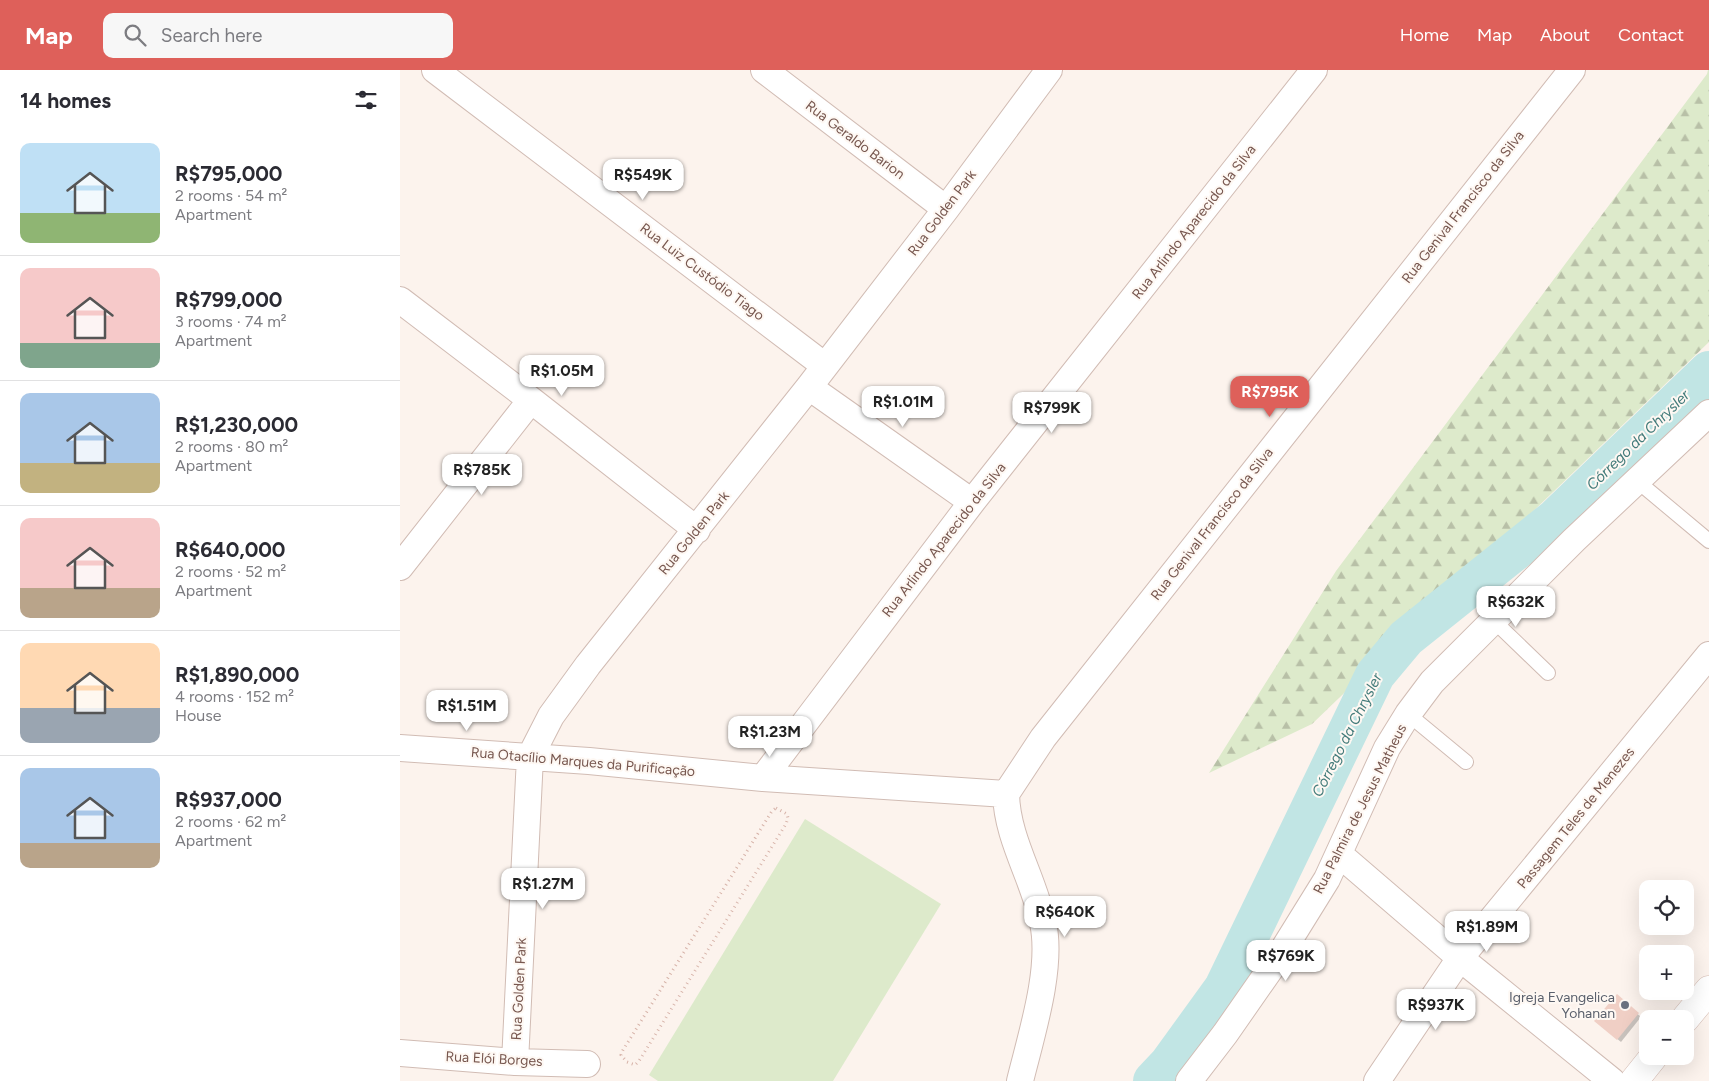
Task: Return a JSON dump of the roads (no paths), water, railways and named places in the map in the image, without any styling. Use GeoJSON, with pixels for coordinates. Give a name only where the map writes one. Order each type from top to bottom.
{"type":"FeatureCollection","features":[{"type":"Feature","properties":{"kind":"main road"},"geometry":{"type":"LineString","coordinates":[[1692,1010],[1709,990]]}},
{"type":"Feature","properties":{"kind":"main road"},"geometry":{"type":"LineString","coordinates":[[1634,1081],[1647,1065]]}},
{"type":"Feature","properties":{"kind":"street","name":"Rua Luiz Custódio Tiago"},"geometry":{"type":"LineString","coordinates":[[435,70],[825,366]]}},
{"type":"Feature","properties":{"kind":"street","name":"Rua Golden Park"},"geometry":{"type":"LineString","coordinates":[[515,1062],[530,757],[551,716],[588,665],[809,387],[946,209],[1049,70]]}},
{"type":"Feature","properties":{"kind":"street","name":"Rua Arlindo Aparecido da Silva"},"geometry":{"type":"LineString","coordinates":[[763,778],[972,502],[1314,70]]}},
{"type":"Feature","properties":{"kind":"street","name":"Rua Genival Francisco da Silva"},"geometry":{"type":"LineString","coordinates":[[1006,794],[1049,730],[1571,70]]}},
{"type":"Feature","properties":{"kind":"street","name":"Rua Geraldo Barion"},"geometry":{"type":"LineString","coordinates":[[777,74],[946,209]]}},
{"type":"Feature","properties":{"kind":"street"},"geometry":{"type":"LineString","coordinates":[[400,300],[697,530]]}},
{"type":"Feature","properties":{"kind":"street"},"geometry":{"type":"LineString","coordinates":[[809,387],[972,502]]}},
{"type":"Feature","properties":{"kind":"street"},"geometry":{"type":"LineString","coordinates":[[402,561],[531,400]]}},
{"type":"Feature","properties":{"kind":"street","name":"Rua Palmira de Jesus Matheus"},"geometry":{"type":"LineString","coordinates":[[1189,1081],[1225,1034],[1278,958],[1327,879],[1387,748],[1408,714],[1432,682],[1574,540],[1709,413]]}},
{"type":"Feature","properties":{"kind":"street","name":"Passagem Teles de Menezes"},"geometry":{"type":"LineString","coordinates":[[1377,1081],[1460,958],[1709,655]]}},
{"type":"Feature","properties":{"kind":"street","name":"Rua Otacílio Marques da Purificação"},"geometry":{"type":"LineString","coordinates":[[400,748],[530,757],[763,778],[1006,794]]}},
{"type":"Feature","properties":{"kind":"street"},"geometry":{"type":"LineString","coordinates":[[1006,794],[1011,829],[1033,883],[1044,924],[1045,964],[1035,1021],[1020,1081]]}},
{"type":"Feature","properties":{"kind":"street"},"geometry":{"type":"LineString","coordinates":[[1339,854],[1460,958],[1612,1081]]}},
{"type":"Feature","properties":{"kind":"street","name":"Rua Elói Borges"},"geometry":{"type":"LineString","coordinates":[[400,1053],[515,1062],[587,1064]]}},
{"type":"Feature","properties":{"kind":"lane"},"geometry":{"type":"LineString","coordinates":[[1636,480],[1709,541]]}},
{"type":"Feature","properties":{"kind":"lane"},"geometry":{"type":"LineString","coordinates":[[1494,621],[1548,673]]}},
{"type":"Feature","properties":{"kind":"lane"},"geometry":{"type":"LineString","coordinates":[[1408,714],[1466,762]]}},
{"type":"Feature","properties":{"kind":"waterway","name":"Córrego da Chrysler"},"geometry":{"type":"LineString","coordinates":[[1153,1081],[1169,1064],[1224,988],[1375,675],[1406,638],[1556,518],[1709,371]]}},
{"type":"Feature","properties":{"kind":"place","name":"Igreja Evangelica Yohanan"},"geometry":{"type":"Point","coordinates":[1625,1005]}}]}
